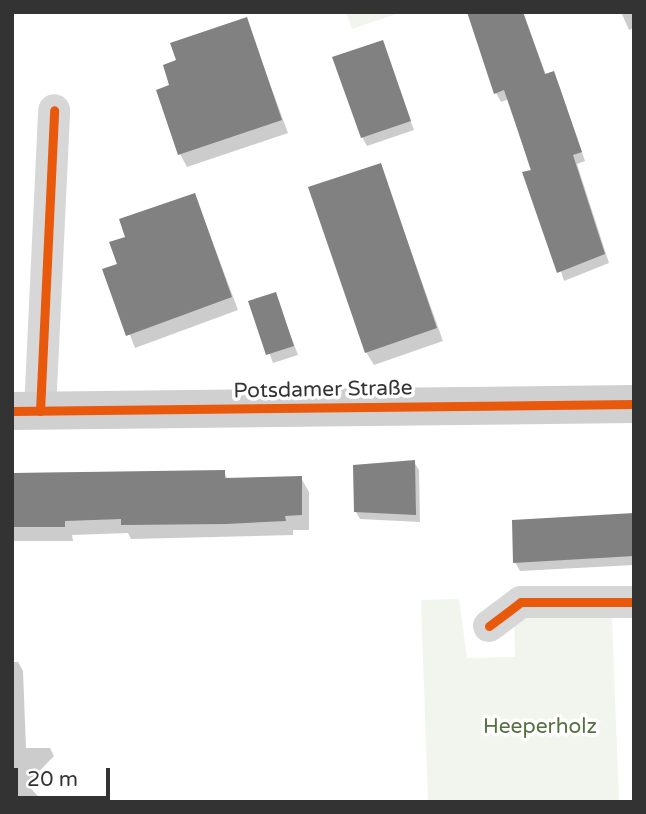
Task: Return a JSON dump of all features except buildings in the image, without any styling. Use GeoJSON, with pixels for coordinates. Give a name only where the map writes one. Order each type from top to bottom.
{"type":"FeatureCollection","features":[{"type":"Feature","properties":{"kind":"street"},"geometry":{"type":"LineString","coordinates":[[26,411],[54,110]]}},
{"type":"Feature","properties":{"kind":"street","name":"Potsdamer Straße"},"geometry":{"type":"LineString","coordinates":[[26,411],[634,404]]}},
{"type":"Feature","properties":{"kind":"street"},"geometry":{"type":"LineString","coordinates":[[489,626],[521,602],[634,603]]}},
{"type":"Feature","properties":{"kind":"green space"},"geometry":{"type":"Polygon","coordinates":[[[346,12],[402,12],[352,29],[346,12]]]}},
{"type":"Feature","properties":{"kind":"green space","name":"Heeperholz"},"geometry":{"type":"Polygon","coordinates":[[[459,599],[467,658],[515,657],[514,618],[612,617],[619,802],[428,802],[421,600],[459,599]]]}},
{"type":"Feature","properties":{"kind":"cycle path"},"geometry":{"type":"LineString","coordinates":[[40,411],[54,110]]}},
{"type":"Feature","properties":{"kind":"cycle path"},"geometry":{"type":"LineString","coordinates":[[12,411],[634,404]]}},
{"type":"Feature","properties":{"kind":"cycle path"},"geometry":{"type":"LineString","coordinates":[[489,626],[521,602],[634,602]]}}]}
